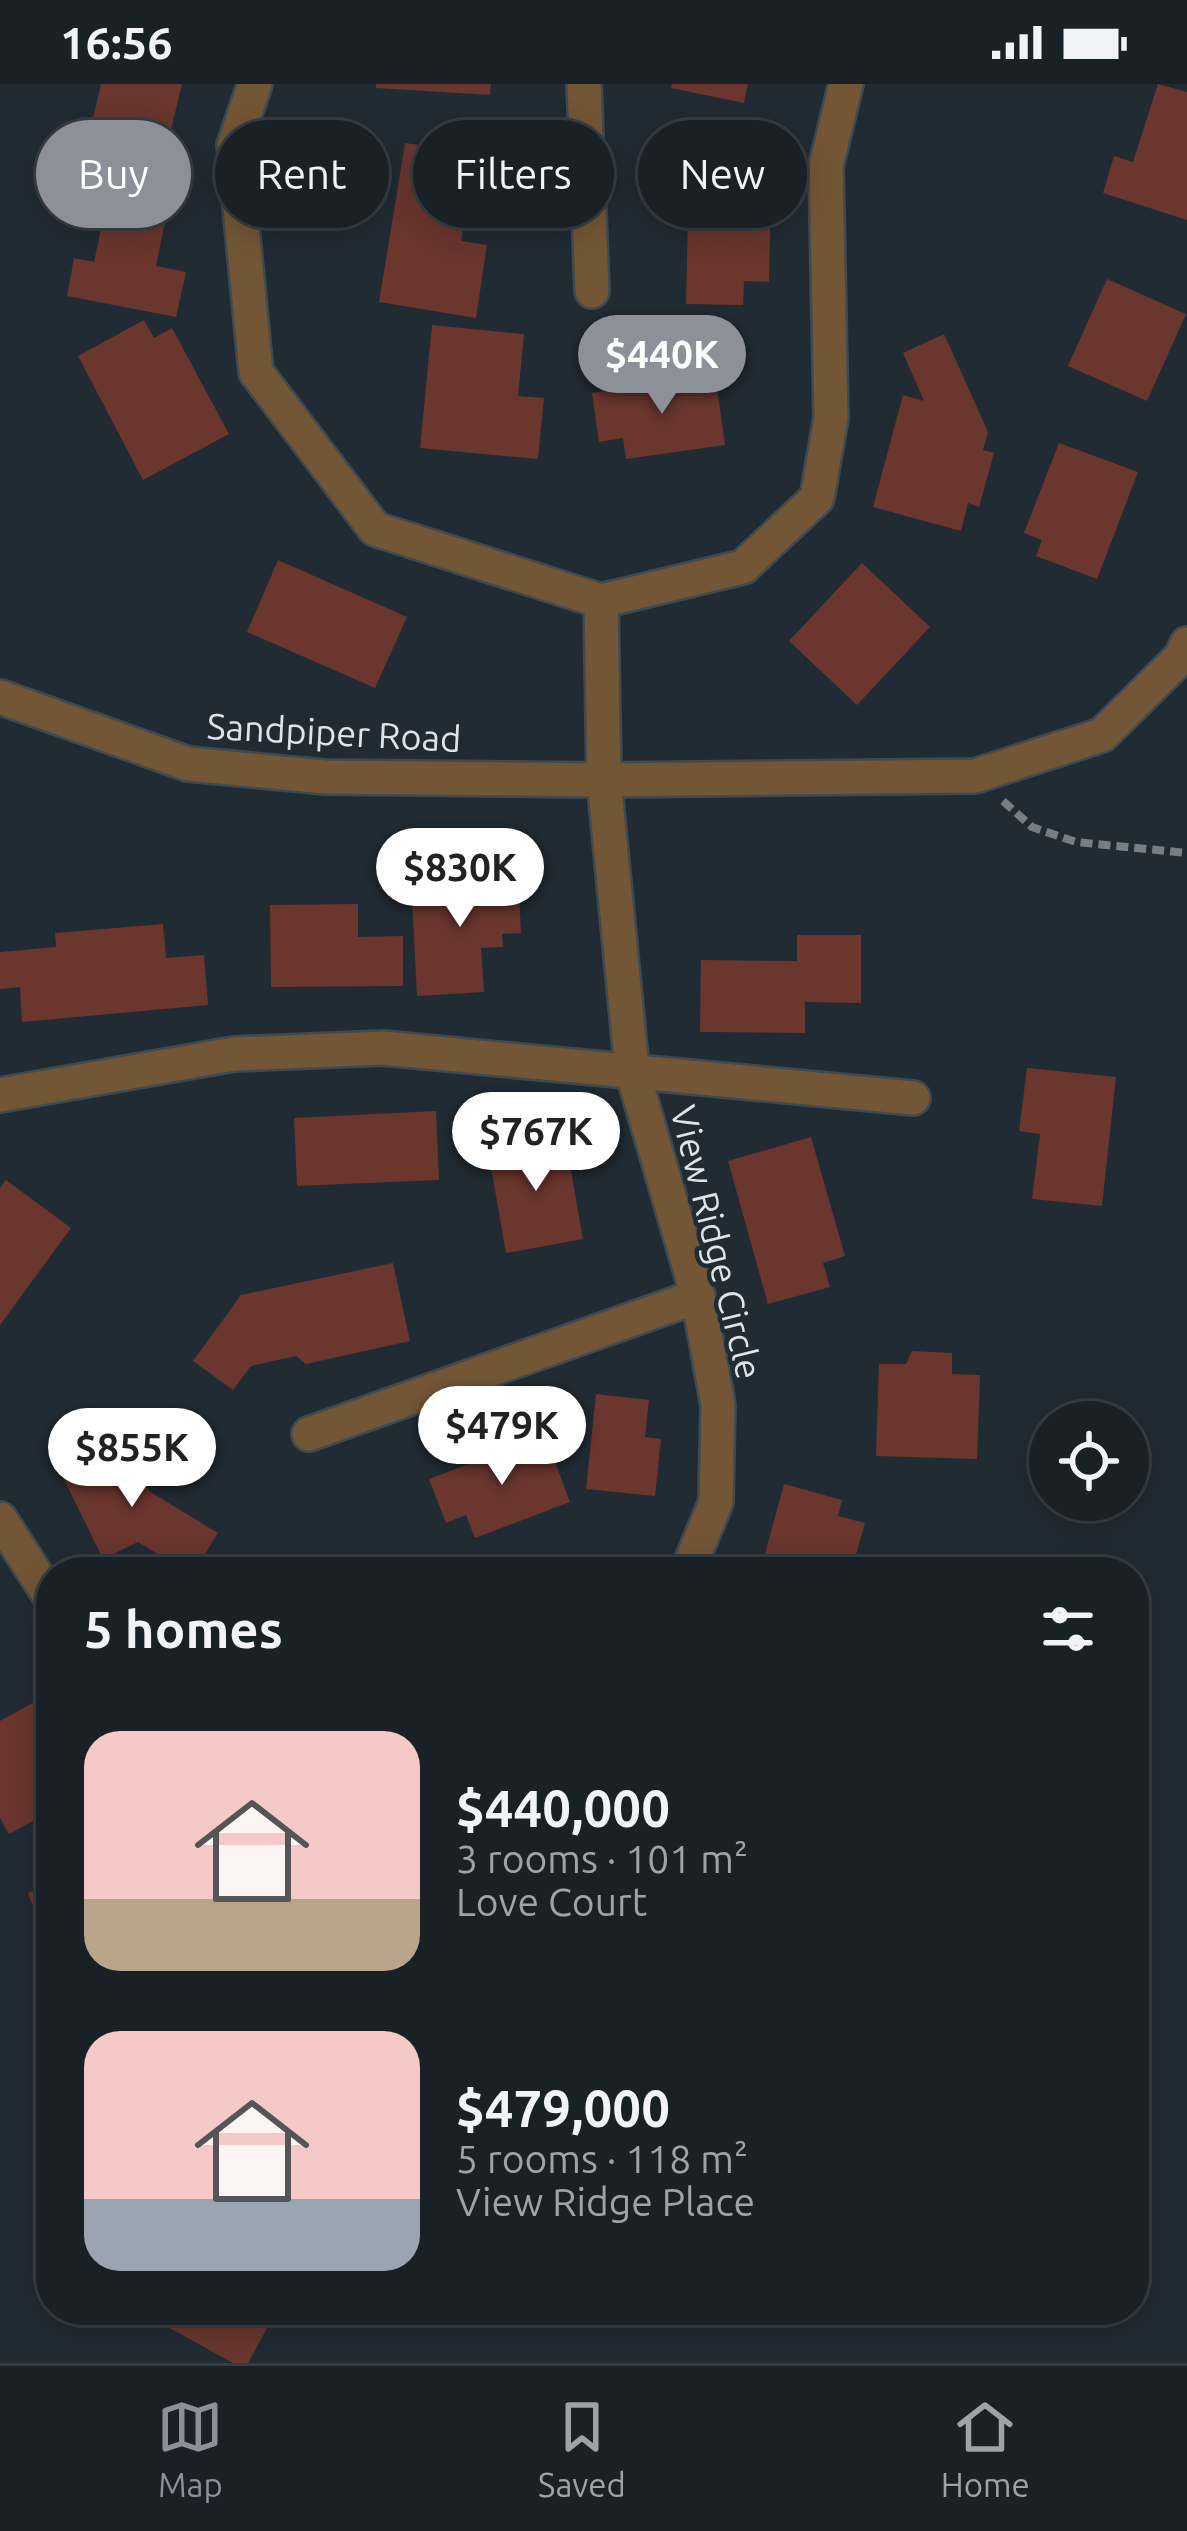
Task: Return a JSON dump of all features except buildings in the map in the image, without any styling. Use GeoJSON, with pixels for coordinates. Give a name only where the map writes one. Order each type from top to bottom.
{"type":"FeatureCollection","features":[{"type":"Feature","properties":{"kind":"street"},"geometry":{"type":"LineString","coordinates":[[255,84],[234,145],[256,372],[375,529],[601,601],[743,567],[817,498],[831,418],[826,166],[846,84]]}},
{"type":"Feature","properties":{"kind":"street"},"geometry":{"type":"LineString","coordinates":[[584,84],[592,291]]}},
{"type":"Feature","properties":{"kind":"street","name":"View Ridge Circle"},"geometry":{"type":"LineString","coordinates":[[601,601],[604,780],[632,1070],[698,1296],[718,1405],[716,1502],[693,1557]]}},
{"type":"Feature","properties":{"kind":"street","name":"Sandpiper Road"},"geometry":{"type":"LineString","coordinates":[[0,697],[188,764],[325,777],[975,776],[1102,735],[1181,657],[1187,644]]}},
{"type":"Feature","properties":{"kind":"street","name":"View Ridge Circle"},"geometry":{"type":"LineString","coordinates":[[0,1095],[234,1054],[383,1048],[632,1070]]}},
{"type":"Feature","properties":{"kind":"street"},"geometry":{"type":"LineString","coordinates":[[632,1070],[913,1098]]}},
{"type":"Feature","properties":{"kind":"street"},"geometry":{"type":"LineString","coordinates":[[309,1434],[698,1296]]}},
{"type":"Feature","properties":{"kind":"street"},"geometry":{"type":"LineString","coordinates":[[0,1520],[36,1575]]}},
{"type":"Feature","properties":{"kind":"path"},"geometry":{"type":"LineString","coordinates":[[975,776],[1031,827],[1076,842],[1187,853]]}}]}
